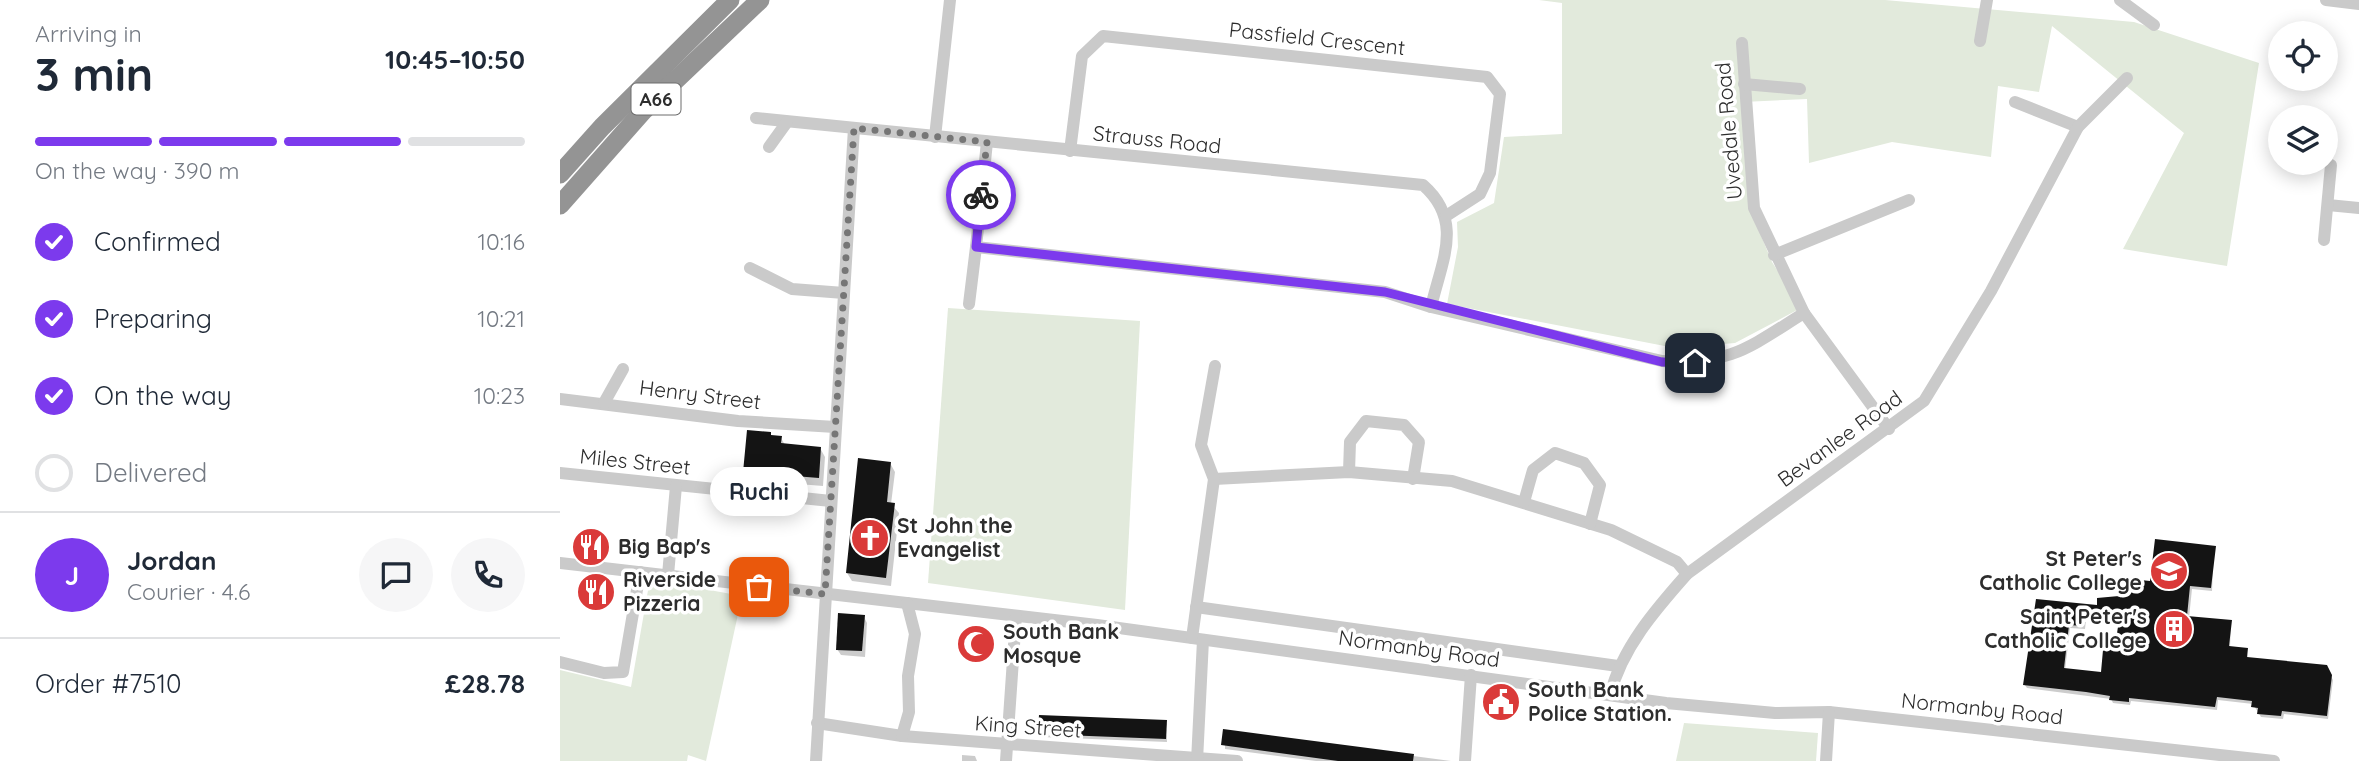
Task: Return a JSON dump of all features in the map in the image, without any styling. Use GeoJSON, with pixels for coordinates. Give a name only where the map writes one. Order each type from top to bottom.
{"type":"FeatureCollection","features":[{"type":"Feature","properties":{"kind":"highway","name":"A66"},"geometry":{"type":"LineString","coordinates":[[560,174],[611,117],[730,0]]}},
{"type":"Feature","properties":{"kind":"highway","name":"A66"},"geometry":{"type":"LineString","coordinates":[[560,205],[644,110],[760,0]]}},
{"type":"Feature","properties":{"kind":"street"},"geometry":{"type":"LineString","coordinates":[[935,136],[950,0]]}},
{"type":"Feature","properties":{"kind":"street"},"geometry":{"type":"LineString","coordinates":[[1980,41],[1987,0]]}},
{"type":"Feature","properties":{"kind":"street"},"geometry":{"type":"LineString","coordinates":[[2120,0],[2154,25]]}},
{"type":"Feature","properties":{"kind":"street"},"geometry":{"type":"LineString","coordinates":[[2326,0],[2359,4]]}},
{"type":"Feature","properties":{"kind":"street","name":"Passfield Crescent"},"geometry":{"type":"LineString","coordinates":[[1070,151],[1082,56],[1103,36],[1486,77],[1500,94],[1490,173],[1480,194],[1446,216]]}},
{"type":"Feature","properties":{"kind":"street","name":"Uvedale Road"},"geometry":{"type":"LineString","coordinates":[[1742,43],[1754,208],[1774,255],[1804,313],[1889,429]]}},
{"type":"Feature","properties":{"kind":"street","name":"Bevanlee Road"},"geometry":{"type":"LineString","coordinates":[[1610,695],[1618,666],[1659,606],[1687,574],[1924,401],[1990,292],[2078,127],[2127,78]]}},
{"type":"Feature","properties":{"kind":"street"},"geometry":{"type":"LineString","coordinates":[[1744,84],[1800,89]]}},
{"type":"Feature","properties":{"kind":"street"},"geometry":{"type":"LineString","coordinates":[[2015,102],[2078,127]]}},
{"type":"Feature","properties":{"kind":"street","name":"Strauss Road"},"geometry":{"type":"LineString","coordinates":[[756,118],[1423,185],[1439,199],[1446,216]]}},
{"type":"Feature","properties":{"kind":"street"},"geometry":{"type":"LineString","coordinates":[[769,147],[787,122]]}},
{"type":"Feature","properties":{"kind":"street"},"geometry":{"type":"LineString","coordinates":[[816,761],[854,128]]}},
{"type":"Feature","properties":{"kind":"street"},"geometry":{"type":"LineString","coordinates":[[968,304],[987,142]]}},
{"type":"Feature","properties":{"kind":"street"},"geometry":{"type":"LineString","coordinates":[[2324,240],[2330,175]]}},
{"type":"Feature","properties":{"kind":"street"},"geometry":{"type":"LineString","coordinates":[[1774,255],[1909,200]]}},
{"type":"Feature","properties":{"kind":"street"},"geometry":{"type":"LineString","coordinates":[[2328,205],[2359,208]]}},
{"type":"Feature","properties":{"kind":"street"},"geometry":{"type":"LineString","coordinates":[[1432,307],[1447,237],[1446,216]]}},
{"type":"Feature","properties":{"kind":"street"},"geometry":{"type":"LineString","coordinates":[[976,247],[1385,292],[1432,307],[1662,362],[1695,363],[1742,352],[1804,313]]}},
{"type":"Feature","properties":{"kind":"street"},"geometry":{"type":"LineString","coordinates":[[750,268],[792,289],[844,293]]}},
{"type":"Feature","properties":{"kind":"street"},"geometry":{"type":"LineString","coordinates":[[1197,759],[1196,607],[1214,479],[1201,445],[1215,366]]}},
{"type":"Feature","properties":{"kind":"street"},"geometry":{"type":"LineString","coordinates":[[604,402],[623,369]]}},
{"type":"Feature","properties":{"kind":"street","name":"Henry Street"},"geometry":{"type":"LineString","coordinates":[[560,400],[604,402],[738,421],[835,427]]}},
{"type":"Feature","properties":{"kind":"street"},"geometry":{"type":"LineString","coordinates":[[1349,472],[1350,442],[1366,421],[1404,425],[1419,442],[1413,479]]}},
{"type":"Feature","properties":{"kind":"street"},"geometry":{"type":"LineString","coordinates":[[1524,502],[1533,470],[1555,453],[1584,463],[1600,485],[1590,523]]}},
{"type":"Feature","properties":{"kind":"street"},"geometry":{"type":"LineString","coordinates":[[1214,479],[1349,472],[1452,481],[1611,530],[1677,562],[1687,574]]}},
{"type":"Feature","properties":{"kind":"street","name":"Miles Street"},"geometry":{"type":"LineString","coordinates":[[560,473],[831,501]]}},
{"type":"Feature","properties":{"kind":"street"},"geometry":{"type":"LineString","coordinates":[[668,575],[677,486]]}},
{"type":"Feature","properties":{"kind":"street","name":"Normanby Road"},"geometry":{"type":"LineString","coordinates":[[560,563],[1016,616],[1610,695],[1776,713],[1829,712],[2274,761]]}},
{"type":"Feature","properties":{"kind":"street"},"geometry":{"type":"LineString","coordinates":[[560,662],[604,673],[623,672],[640,572]]}},
{"type":"Feature","properties":{"kind":"street"},"geometry":{"type":"LineString","coordinates":[[901,736],[909,712],[908,676],[915,634],[907,603]]}},
{"type":"Feature","properties":{"kind":"street"},"geometry":{"type":"LineString","coordinates":[[1196,607],[1618,666]]}},
{"type":"Feature","properties":{"kind":"street"},"geometry":{"type":"LineString","coordinates":[[1006,761],[1016,616]]}},
{"type":"Feature","properties":{"kind":"street"},"geometry":{"type":"LineString","coordinates":[[1465,761],[1471,676]]}},
{"type":"Feature","properties":{"kind":"street"},"geometry":{"type":"LineString","coordinates":[[1826,761],[1829,712]]}},
{"type":"Feature","properties":{"kind":"street","name":"King Street"},"geometry":{"type":"LineString","coordinates":[[817,723],[901,736],[1107,756],[1237,761]]}},
{"type":"Feature","properties":{"kind":"shaded area"},"geometry":{"type":"Polygon","coordinates":[[[1539,0],[1885,0],[2134,22],[2259,63],[2227,266],[2123,249],[2184,133],[2052,26],[2039,92],[1998,86],[1991,157],[1892,142],[1809,163],[1807,99],[1743,102],[1752,214],[1772,262],[1801,308],[1735,343],[1675,348],[1447,304],[1458,247],[1457,222],[1494,203],[1504,137],[1562,134],[1562,3],[1539,0]]]}},
{"type":"Feature","properties":{"kind":"shaded area"},"geometry":{"type":"Polygon","coordinates":[[[948,308],[1140,321],[1125,610],[928,583],[948,308]]]}},
{"type":"Feature","properties":{"kind":"shaded area"},"geometry":{"type":"Polygon","coordinates":[[[650,579],[742,596],[706,761],[688,755],[687,761],[560,761],[560,670],[631,687],[650,579]]]}},
{"type":"Feature","properties":{"kind":"shaded area"},"geometry":{"type":"Polygon","coordinates":[[[1684,723],[1818,733],[1816,761],[1676,761],[1684,723]]]}},
{"type":"Feature","properties":{"kind":"building"},"geometry":{"type":"Polygon","coordinates":[[[747,430],[782,436],[781,443],[821,447],[819,478],[782,475],[781,483],[742,483],[747,430]]]}},
{"type":"Feature","properties":{"kind":"building","name":"St John the Evangelist"},"geometry":{"type":"Polygon","coordinates":[[[858,458],[891,462],[887,502],[895,503],[886,578],[846,573],[858,458]]]}},
{"type":"Feature","properties":{"kind":"building","name":"Saint Peter's Catholic College"},"geometry":{"type":"Polygon","coordinates":[[[2155,539],[2216,546],[2211,588],[2190,586],[2187,616],[2232,620],[2229,646],[2248,648],[2247,657],[2327,665],[2332,675],[2327,716],[2282,711],[2281,716],[2257,714],[2258,708],[2251,707],[2252,701],[2217,697],[2215,707],[2129,698],[2129,702],[2109,700],[2110,696],[2086,692],[2023,685],[2036,599],[2097,605],[2097,598],[2119,596],[2121,578],[2150,581],[2155,539]],[[2084,616],[2083,626],[2069,625],[2064,668],[2101,672],[2104,639],[2116,640],[2119,620],[2084,616]]]}},
{"type":"Feature","properties":{"kind":"building"},"geometry":{"type":"Polygon","coordinates":[[[838,613],[865,615],[862,651],[836,650],[838,613]]]}},
{"type":"Feature","properties":{"kind":"building"},"geometry":{"type":"Polygon","coordinates":[[[972,637],[992,639],[990,652],[971,650],[972,637]]]}},
{"type":"Feature","properties":{"kind":"building"},"geometry":{"type":"Polygon","coordinates":[[[1039,715],[1167,720],[1166,739],[1038,734],[1039,715]]]}},
{"type":"Feature","properties":{"kind":"building"},"geometry":{"type":"Polygon","coordinates":[[[1223,729],[1414,754],[1413,761],[1338,761],[1221,745],[1223,729]]]}},
{"type":"Feature","properties":{"kind":"way so far"},"geometry":{"type":"LineString","coordinates":[[759,587],[825,594],[854,128],[987,142],[981,195]]}},
{"type":"Feature","properties":{"kind":"place","name":"St John the Evangelist"},"geometry":{"type":"Point","coordinates":[870,538]}},
{"type":"Feature","properties":{"kind":"place","name":"Big Bap's"},"geometry":{"type":"Point","coordinates":[591,547]}},
{"type":"Feature","properties":{"kind":"place","name":"St Peter's Catholic College"},"geometry":{"type":"Point","coordinates":[2169,571]}},
{"type":"Feature","properties":{"kind":"place","name":"Ruchi"},"geometry":{"type":"Point","coordinates":[759,587]}},
{"type":"Feature","properties":{"kind":"place","name":"Riverside Pizzeria"},"geometry":{"type":"Point","coordinates":[596,592]}},
{"type":"Feature","properties":{"kind":"place","name":"Saint Peter's Catholic College"},"geometry":{"type":"Point","coordinates":[2174,629]}},
{"type":"Feature","properties":{"kind":"place","name":"South Bank Mosque"},"geometry":{"type":"Point","coordinates":[976,644]}},
{"type":"Feature","properties":{"kind":"place","name":"South Bank Police Station."},"geometry":{"type":"Point","coordinates":[1501,702]}},
{"type":"Feature","properties":{"kind":"route"},"geometry":{"type":"LineString","coordinates":[[981,195],[976,247],[1385,292],[1432,307],[1662,362],[1695,363]]}}]}
